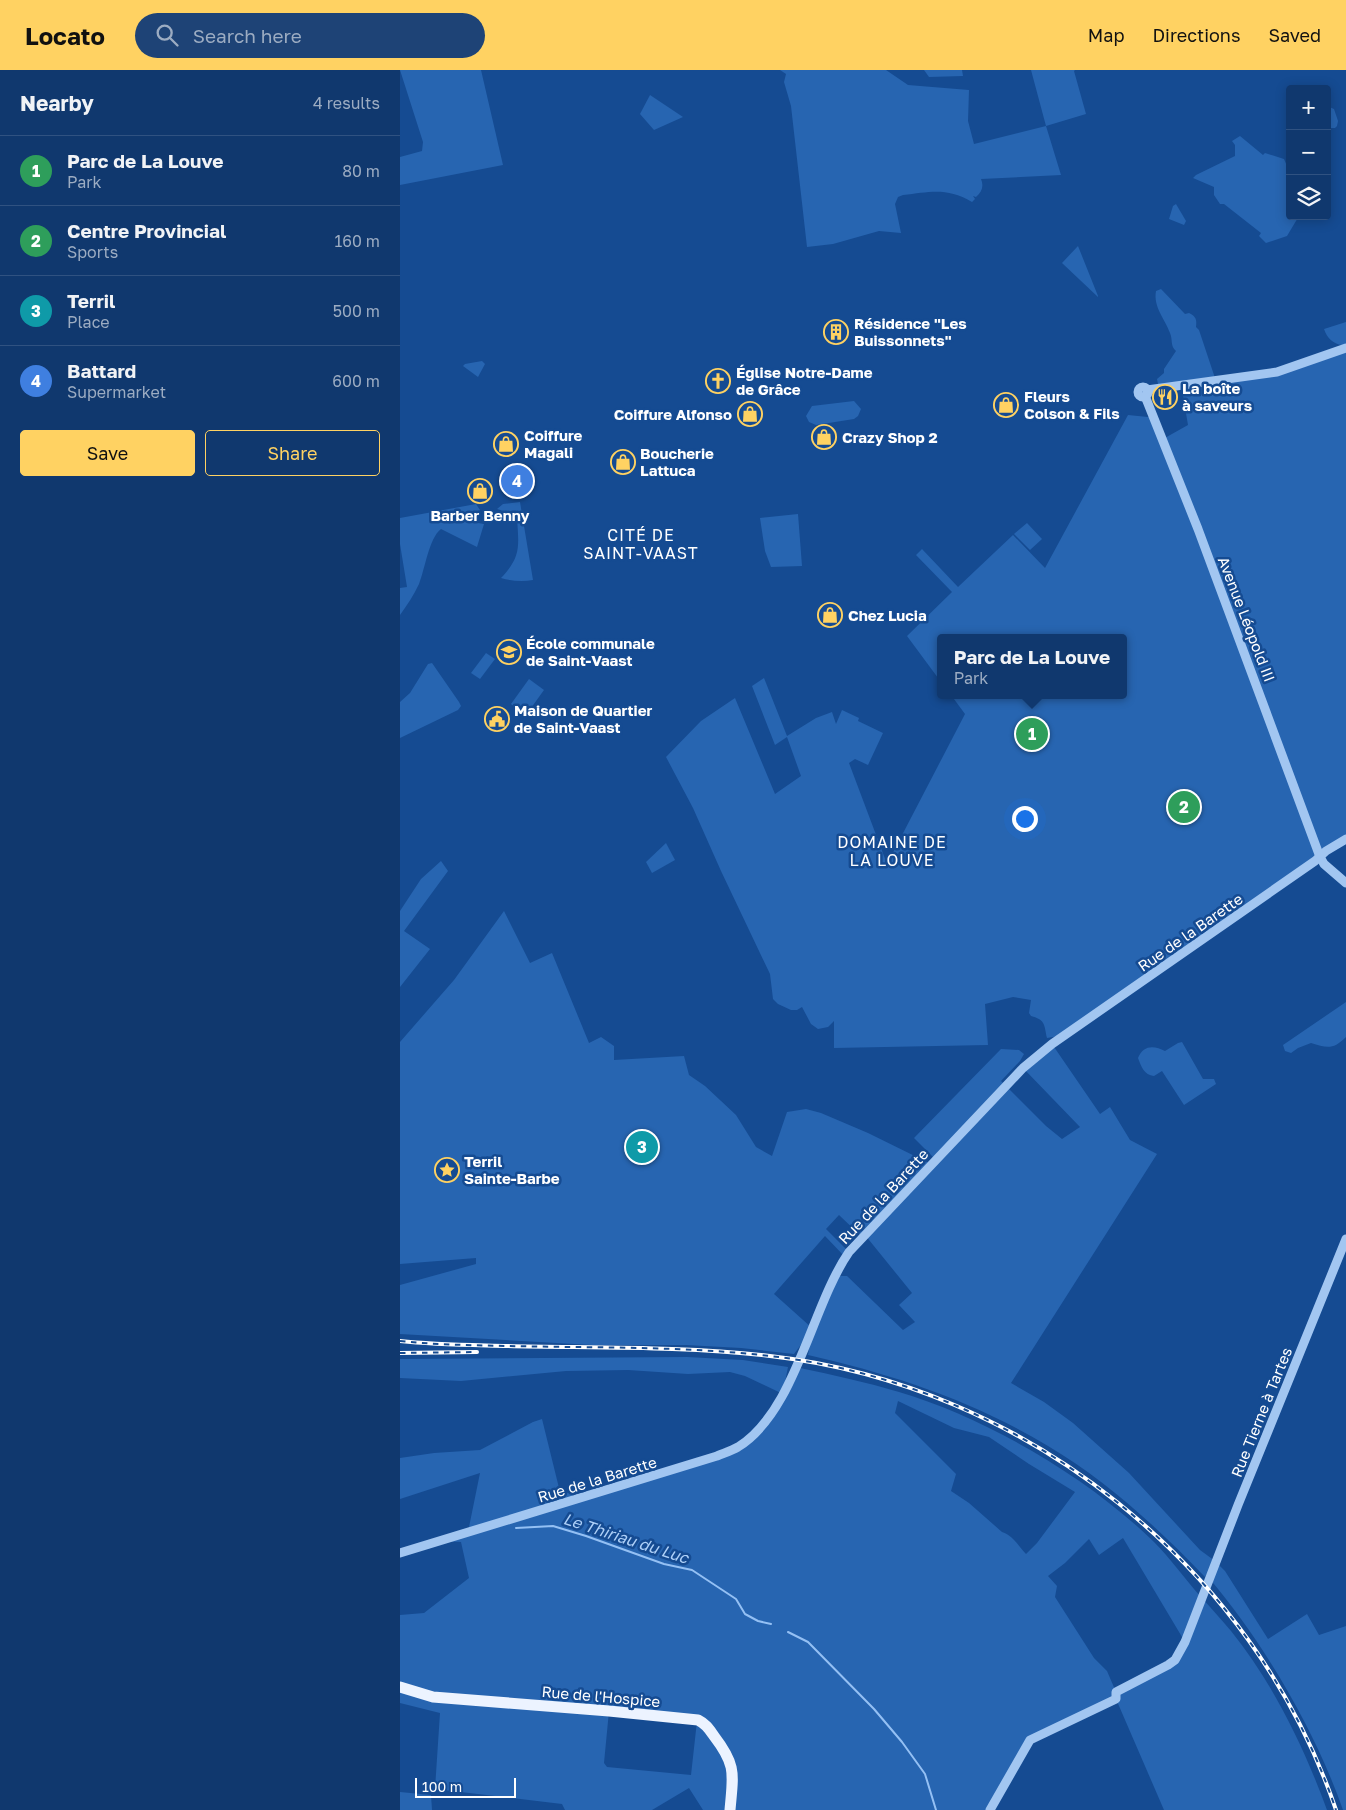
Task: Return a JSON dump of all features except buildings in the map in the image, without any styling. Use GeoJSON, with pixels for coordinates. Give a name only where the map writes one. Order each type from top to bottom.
{"type":"FeatureCollection","features":[{"type":"Feature","properties":{"kind":"main road","name":"Rue de l'Hospice"},"geometry":{"type":"LineString","coordinates":[[400,1687],[433,1697],[698,1720],[706,1725],[728,1756],[733,1776],[730,1810]]}},
{"type":"Feature","properties":{"kind":"street","name":"Avenue Léopold III"},"geometry":{"type":"LineString","coordinates":[[1320,855],[1146,393],[1277,372],[1346,348]]}},
{"type":"Feature","properties":{"kind":"street","name":"Rue de la Barette"},"geometry":{"type":"LineString","coordinates":[[400,1553],[716,1456],[739,1446],[762,1424],[780,1400],[836,1276],[849,1252],[1023,1068],[1052,1044],[1320,855],[1346,839]]}},
{"type":"Feature","properties":{"kind":"street"},"geometry":{"type":"LineString","coordinates":[[1320,855],[1324,864],[1346,883]]}},
{"type":"Feature","properties":{"kind":"street","name":"Rue Tierne à Tartes"},"geometry":{"type":"LineString","coordinates":[[990,1810],[1030,1740],[1116,1699],[1116,1692],[1175,1660],[1185,1642],[1202,1595],[1346,1239]]}},
{"type":"Feature","properties":{"kind":"shaded area"},"geometry":{"type":"Polygon","coordinates":[[[400,70],[481,70],[503,165],[400,185],[400,157],[422,151],[423,142],[400,70]]]}},
{"type":"Feature","properties":{"kind":"shaded area"},"geometry":{"type":"Polygon","coordinates":[[[780,70],[886,70],[908,85],[969,90],[968,121],[974,144],[1046,126],[1061,175],[981,179],[982,189],[976,197],[973,196],[975,199],[972,202],[946,192],[903,195],[898,197],[895,204],[901,233],[879,231],[833,244],[807,247],[791,106],[784,82],[786,74],[780,70]]]}},
{"type":"Feature","properties":{"kind":"shaded area"},"geometry":{"type":"Polygon","coordinates":[[[924,70],[962,70],[963,76],[929,77],[924,70]]]}},
{"type":"Feature","properties":{"kind":"shaded area"},"geometry":{"type":"Polygon","coordinates":[[[1031,70],[1075,70],[1086,114],[1046,126],[1031,70]]]}},
{"type":"Feature","properties":{"kind":"shaded area"},"geometry":{"type":"Polygon","coordinates":[[[650,95],[683,117],[654,130],[640,114],[650,95]]]}},
{"type":"Feature","properties":{"kind":"shaded area"},"geometry":{"type":"Polygon","coordinates":[[[1331,108],[1334,109],[1338,121],[1335,128],[1331,128],[1331,108]]]}},
{"type":"Feature","properties":{"kind":"shaded area"},"geometry":{"type":"Polygon","coordinates":[[[1240,136],[1263,155],[1265,153],[1284,159],[1286,164],[1286,220],[1297,220],[1287,236],[1266,243],[1259,236],[1261,233],[1224,204],[1220,204],[1214,195],[1214,187],[1193,178],[1235,156],[1235,145],[1232,141],[1240,136]]]}},
{"type":"Feature","properties":{"kind":"shaded area"},"geometry":{"type":"Polygon","coordinates":[[[1176,204],[1186,221],[1184,225],[1169,219],[1173,206],[1176,204]]]}},
{"type":"Feature","properties":{"kind":"shaded area"},"geometry":{"type":"Polygon","coordinates":[[[1078,246],[1098,296],[1098,297],[1062,263],[1078,246]]]}},
{"type":"Feature","properties":{"kind":"shaded area"},"geometry":{"type":"Polygon","coordinates":[[[1161,289],[1185,314],[1189,313],[1195,317],[1196,327],[1199,330],[1216,381],[1159,389],[1157,379],[1164,373],[1164,369],[1176,351],[1156,302],[1156,291],[1161,289]]]}},
{"type":"Feature","properties":{"kind":"shaded area"},"geometry":{"type":"Polygon","coordinates":[[[1346,322],[1346,839],[1065,1035],[1047,1038],[1042,1021],[1031,1016],[1029,1013],[1031,1000],[1013,997],[985,1004],[988,1045],[834,1048],[834,1021],[828,1027],[818,1029],[811,1024],[802,1007],[797,1010],[791,1010],[778,1004],[773,999],[770,974],[693,808],[666,757],[701,721],[735,698],[775,794],[801,776],[787,737],[775,745],[752,686],[764,678],[787,736],[816,718],[832,712],[836,724],[842,710],[859,718],[858,721],[883,733],[868,765],[855,759],[849,763],[887,864],[965,714],[954,699],[1127,699],[1127,634],[937,634],[937,677],[907,636],[952,592],[916,555],[922,549],[958,587],[1013,535],[1045,568],[1128,415],[1153,416],[1163,439],[1188,425],[1182,390],[1266,374],[1310,359],[1342,345],[1331,340],[1324,329],[1346,322]]]}},
{"type":"Feature","properties":{"kind":"shaded area"},"geometry":{"type":"Polygon","coordinates":[[[482,361],[485,364],[478,377],[463,366],[465,364],[482,361]]]}},
{"type":"Feature","properties":{"kind":"shaded area"},"geometry":{"type":"Polygon","coordinates":[[[854,401],[861,409],[858,416],[854,419],[816,425],[809,422],[806,416],[812,406],[854,401]]]}},
{"type":"Feature","properties":{"kind":"shaded area"},"geometry":{"type":"Polygon","coordinates":[[[520,502],[533,580],[529,581],[501,578],[513,563],[518,549],[517,515],[497,509],[503,504],[520,502]]]}},
{"type":"Feature","properties":{"kind":"shaded area"},"geometry":{"type":"Polygon","coordinates":[[[476,504],[480,510],[478,523],[484,524],[477,547],[441,529],[430,546],[419,584],[400,615],[400,588],[407,587],[400,544],[400,518],[476,504]]]}},
{"type":"Feature","properties":{"kind":"shaded area"},"geometry":{"type":"Polygon","coordinates":[[[798,514],[802,566],[771,567],[765,551],[760,518],[798,514]]]}},
{"type":"Feature","properties":{"kind":"shaded area"},"geometry":{"type":"Polygon","coordinates":[[[1027,523],[1042,539],[1030,550],[1014,534],[1027,523]]]}},
{"type":"Feature","properties":{"kind":"shaded area"},"geometry":{"type":"Polygon","coordinates":[[[486,653],[495,659],[480,679],[471,673],[486,653]]]}},
{"type":"Feature","properties":{"kind":"shaded area"},"geometry":{"type":"Polygon","coordinates":[[[432,663],[461,706],[458,710],[400,738],[400,702],[410,693],[428,664],[432,663]]]}},
{"type":"Feature","properties":{"kind":"shaded area"},"geometry":{"type":"Polygon","coordinates":[[[529,679],[544,690],[526,715],[511,704],[529,679]]]}},
{"type":"Feature","properties":{"kind":"shaded area"},"geometry":{"type":"Polygon","coordinates":[[[666,843],[675,860],[652,873],[646,862],[666,843]]]}},
{"type":"Feature","properties":{"kind":"shaded area"},"geometry":{"type":"Polygon","coordinates":[[[441,861],[448,871],[404,931],[430,949],[400,987],[400,911],[421,879],[441,861]]]}},
{"type":"Feature","properties":{"kind":"shaded area"},"geometry":{"type":"Polygon","coordinates":[[[504,911],[530,963],[552,953],[589,1043],[601,1037],[614,1046],[614,1060],[684,1056],[689,1075],[705,1086],[736,1115],[756,1147],[772,1156],[787,1112],[806,1109],[821,1113],[868,1133],[931,1164],[935,1159],[914,1138],[1001,1049],[1019,1050],[1024,1054],[1001,1081],[1046,1126],[1062,1139],[1080,1127],[1023,1068],[1052,1044],[1100,1114],[1110,1107],[1130,1140],[1157,1154],[1011,1383],[1044,1402],[1073,1423],[1129,1473],[1200,1550],[1225,1571],[1268,1639],[1307,1614],[1319,1635],[1346,1626],[1346,1810],[1343,1810],[1318,1749],[1286,1688],[1249,1630],[1209,1578],[1213,1564],[1205,1577],[1150,1523],[1091,1474],[1048,1446],[991,1415],[962,1402],[901,1380],[808,1355],[812,1330],[794,1354],[741,1348],[686,1345],[592,1345],[400,1334],[400,1285],[476,1264],[476,1258],[400,1264],[400,1042],[454,980],[504,911]],[[839,1215],[826,1229],[849,1252],[845,1257],[825,1236],[774,1294],[812,1328],[836,1276],[847,1276],[903,1330],[915,1322],[899,1305],[912,1293],[865,1235],[862,1237],[839,1215]]]}},
{"type":"Feature","properties":{"kind":"shaded area"},"geometry":{"type":"Polygon","coordinates":[[[1346,1002],[1346,1037],[1330,1047],[1311,1043],[1291,1053],[1285,1051],[1283,1045],[1346,1002]]]}},
{"type":"Feature","properties":{"kind":"shaded area"},"geometry":{"type":"Polygon","coordinates":[[[1182,1042],[1203,1079],[1214,1079],[1216,1084],[1184,1105],[1162,1071],[1154,1076],[1148,1074],[1143,1070],[1138,1058],[1146,1048],[1153,1047],[1165,1051],[1182,1042]]]}},
{"type":"Feature","properties":{"kind":"shaded area"},"geometry":{"type":"Polygon","coordinates":[[[687,1357],[743,1360],[788,1367],[783,1392],[800,1368],[899,1392],[967,1417],[1001,1434],[1068,1473],[1128,1518],[1166,1555],[1231,1631],[1274,1694],[1298,1739],[1327,1810],[1164,1810],[1116,1699],[1030,1740],[990,1810],[703,1810],[689,1788],[652,1810],[565,1810],[562,1804],[435,1789],[440,1713],[400,1703],[400,1615],[424,1613],[469,1578],[461,1542],[439,1541],[468,1532],[480,1473],[400,1499],[400,1458],[434,1453],[480,1450],[542,1419],[560,1492],[591,1495],[739,1446],[783,1394],[745,1376],[730,1372],[688,1374],[628,1370],[566,1371],[461,1381],[400,1378],[400,1359],[687,1357]],[[898,1401],[895,1413],[956,1474],[951,1491],[969,1503],[1002,1532],[1010,1536],[1026,1554],[1037,1543],[1075,1492],[989,1437],[954,1428],[898,1401]],[[1123,1538],[1099,1555],[1089,1539],[1065,1563],[1048,1576],[1057,1586],[1055,1597],[1094,1658],[1107,1671],[1116,1692],[1168,1665],[1185,1642],[1123,1538]],[[609,1711],[604,1763],[607,1767],[691,1775],[697,1721],[609,1711]]]}},
{"type":"Feature","properties":{"kind":"shaded area"},"geometry":{"type":"Polygon","coordinates":[[[400,1792],[431,1795],[432,1810],[400,1810],[400,1792]]]}},
{"type":"Feature","properties":{"kind":"waterway","name":"Le Thiriau du Luc"},"geometry":{"type":"LineString","coordinates":[[516,1528],[553,1526],[664,1564],[692,1570],[736,1599],[745,1614],[758,1621],[771,1624]]}},
{"type":"Feature","properties":{"kind":"waterway","name":"Le Thiriau du Luc"},"geometry":{"type":"LineString","coordinates":[[788,1632],[808,1642],[874,1709],[902,1742],[925,1774],[936,1810]]}},
{"type":"Feature","properties":{"kind":"railway"},"geometry":{"type":"LineString","coordinates":[[400,1341],[468,1345],[705,1350],[770,1356],[864,1374],[954,1405],[1040,1448],[1118,1503],[1188,1567],[1249,1641],[1299,1722],[1336,1810]]}},
{"type":"Feature","properties":{"kind":"railway"},"geometry":{"type":"LineString","coordinates":[[400,1353],[477,1352]]}},
{"type":"Feature","properties":{"kind":"place","name":"Résidence \"Les Buissonnets\""},"geometry":{"type":"Point","coordinates":[836,332]}},
{"type":"Feature","properties":{"kind":"place","name":"Église Notre-Dame de Grâce"},"geometry":{"type":"Point","coordinates":[718,381]}},
{"type":"Feature","properties":{"kind":"place","name":"La boîte à saveurs"},"geometry":{"type":"Point","coordinates":[1165,397]}},
{"type":"Feature","properties":{"kind":"place","name":"Fleurs Colson & Fils"},"geometry":{"type":"Point","coordinates":[1006,405]}},
{"type":"Feature","properties":{"kind":"place","name":"Coiffure Alfonso"},"geometry":{"type":"Point","coordinates":[750,414]}},
{"type":"Feature","properties":{"kind":"place","name":"Crazy Shop 2"},"geometry":{"type":"Point","coordinates":[824,437]}},
{"type":"Feature","properties":{"kind":"place","name":"Coiffure Magali"},"geometry":{"type":"Point","coordinates":[506,444]}},
{"type":"Feature","properties":{"kind":"place","name":"Boucherie Lattuca"},"geometry":{"type":"Point","coordinates":[623,462]}},
{"type":"Feature","properties":{"kind":"place","name":"Battard"},"geometry":{"type":"Point","coordinates":[517,481]}},
{"type":"Feature","properties":{"kind":"place","name":"Barber Benny"},"geometry":{"type":"Point","coordinates":[480,491]}},
{"type":"Feature","properties":{"kind":"place","name":"Chez Lucia"},"geometry":{"type":"Point","coordinates":[830,615]}},
{"type":"Feature","properties":{"kind":"place","name":"École communale de Saint-Vaast"},"geometry":{"type":"Point","coordinates":[509,652]}},
{"type":"Feature","properties":{"kind":"place","name":"Maison de Quartier de Saint-Vaast"},"geometry":{"type":"Point","coordinates":[497,719]}},
{"type":"Feature","properties":{"kind":"place","name":"Parc de La Louve"},"geometry":{"type":"Point","coordinates":[1032,734]}},
{"type":"Feature","properties":{"kind":"place","name":"Centre Provincial"},"geometry":{"type":"Point","coordinates":[1184,807]}},
{"type":"Feature","properties":{"kind":"place","name":"Terril"},"geometry":{"type":"Point","coordinates":[642,1147]}},
{"type":"Feature","properties":{"kind":"place","name":"Terril Sainte-Barbe"},"geometry":{"type":"Point","coordinates":[447,1170]}},
{"type":"Feature","properties":{"kind":"district","name":"CITÉ DE SAINT-VAAST"},"geometry":{"type":"Point","coordinates":[641,544]}},
{"type":"Feature","properties":{"kind":"district","name":"DOMAINE DE LA LOUVE"},"geometry":{"type":"Point","coordinates":[892,851]}}]}
